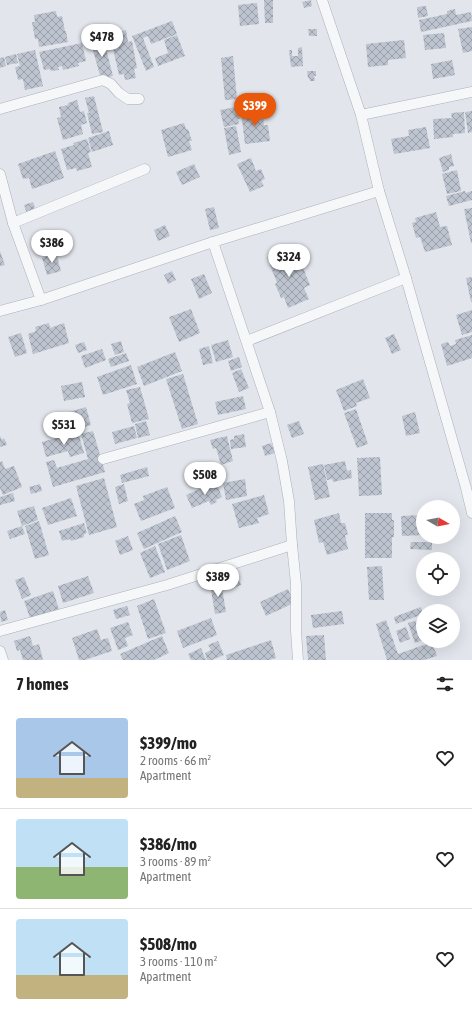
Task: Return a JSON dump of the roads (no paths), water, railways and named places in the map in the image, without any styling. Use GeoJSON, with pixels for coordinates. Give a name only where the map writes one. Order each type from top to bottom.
{"type":"FeatureCollection","features":[{"type":"Feature","properties":{"kind":"street"},"geometry":{"type":"LineString","coordinates":[[322,0],[361,115],[379,191],[469,487],[472,513]]}},
{"type":"Feature","properties":{"kind":"street"},"geometry":{"type":"LineString","coordinates":[[0,109],[103,80],[111,84],[119,93],[128,99],[139,99]]}},
{"type":"Feature","properties":{"kind":"street"},"geometry":{"type":"LineString","coordinates":[[361,115],[472,92]]}},
{"type":"Feature","properties":{"kind":"street"},"geometry":{"type":"LineString","coordinates":[[13,223],[145,169]]}},
{"type":"Feature","properties":{"kind":"street"},"geometry":{"type":"LineString","coordinates":[[1,179],[13,223],[41,300]]}},
{"type":"Feature","properties":{"kind":"street"},"geometry":{"type":"LineString","coordinates":[[0,311],[41,300],[213,242],[379,191]]}},
{"type":"Feature","properties":{"kind":"street"},"geometry":{"type":"LineString","coordinates":[[213,242],[270,412],[282,461],[290,501],[296,584],[296,631],[298,660]]}},
{"type":"Feature","properties":{"kind":"street"},"geometry":{"type":"LineString","coordinates":[[247,341],[406,278]]}},
{"type":"Feature","properties":{"kind":"street"},"geometry":{"type":"LineString","coordinates":[[103,459],[270,412]]}},
{"type":"Feature","properties":{"kind":"street"},"geometry":{"type":"LineString","coordinates":[[0,631],[167,585],[292,545]]}},
{"type":"Feature","properties":{"kind":"street"},"geometry":{"type":"LineString","coordinates":[[0,651],[3,660]]}}]}
